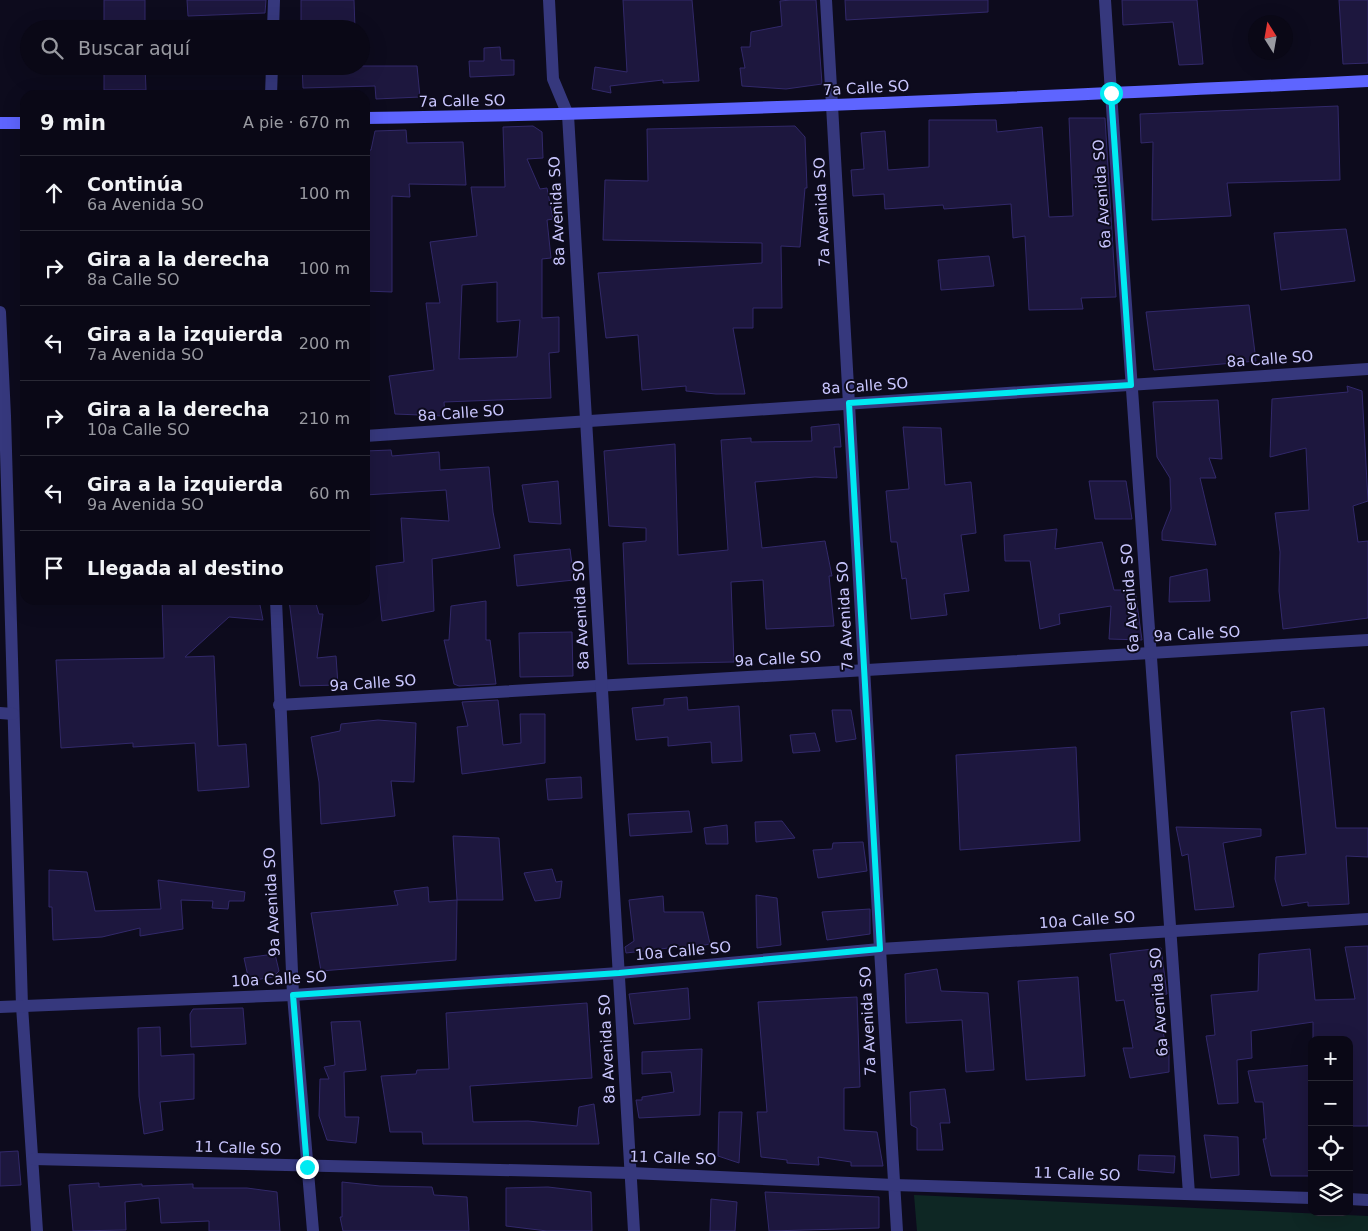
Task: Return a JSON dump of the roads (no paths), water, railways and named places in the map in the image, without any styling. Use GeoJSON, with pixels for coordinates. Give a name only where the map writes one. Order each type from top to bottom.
{"type":"FeatureCollection","features":[{"type":"Feature","properties":{"kind":"main road","name":"7a Calle SO"},"geometry":{"type":"LineString","coordinates":[[370,118],[568,115],[833,106],[1368,80]]}},
{"type":"Feature","properties":{"kind":"main road"},"geometry":{"type":"LineString","coordinates":[[0,123],[20,123]]}},
{"type":"Feature","properties":{"kind":"street"},"geometry":{"type":"LineString","coordinates":[[273,20],[274,0]]}},
{"type":"Feature","properties":{"kind":"street","name":"8a Avenida SO"},"geometry":{"type":"LineString","coordinates":[[549,0],[553,79],[568,115],[634,1231]]}},
{"type":"Feature","properties":{"kind":"street","name":"7a Avenida SO"},"geometry":{"type":"LineString","coordinates":[[826,0],[897,1231]]}},
{"type":"Feature","properties":{"kind":"street","name":"6a Avenida SO"},"geometry":{"type":"LineString","coordinates":[[1105,0],[1189,1194]]}},
{"type":"Feature","properties":{"kind":"street"},"geometry":{"type":"LineString","coordinates":[[272,75],[272,90]]}},
{"type":"Feature","properties":{"kind":"street"},"geometry":{"type":"LineString","coordinates":[[0,312],[6,714],[22,1006],[38,1231]]}},
{"type":"Feature","properties":{"kind":"street","name":"8a Calle SO"},"geometry":{"type":"LineString","coordinates":[[370,436],[1368,369]]}},
{"type":"Feature","properties":{"kind":"street","name":"9a Avenida SO"},"geometry":{"type":"LineString","coordinates":[[276,605],[293,995],[313,1231]]}},
{"type":"Feature","properties":{"kind":"street","name":"9a Calle SO"},"geometry":{"type":"LineString","coordinates":[[279,705],[1368,640]]}},
{"type":"Feature","properties":{"kind":"street","name":"10a Calle SO"},"geometry":{"type":"LineString","coordinates":[[0,1007],[293,995],[619,973],[880,949],[1368,919]]}},
{"type":"Feature","properties":{"kind":"street","name":"11 Calle SO"},"geometry":{"type":"LineString","coordinates":[[32,1159],[307,1167],[631,1172],[894,1184],[1308,1198]]}},
{"type":"Feature","properties":{"kind":"street"},"geometry":{"type":"LineString","coordinates":[[1353,1200],[1368,1200]]}}]}
